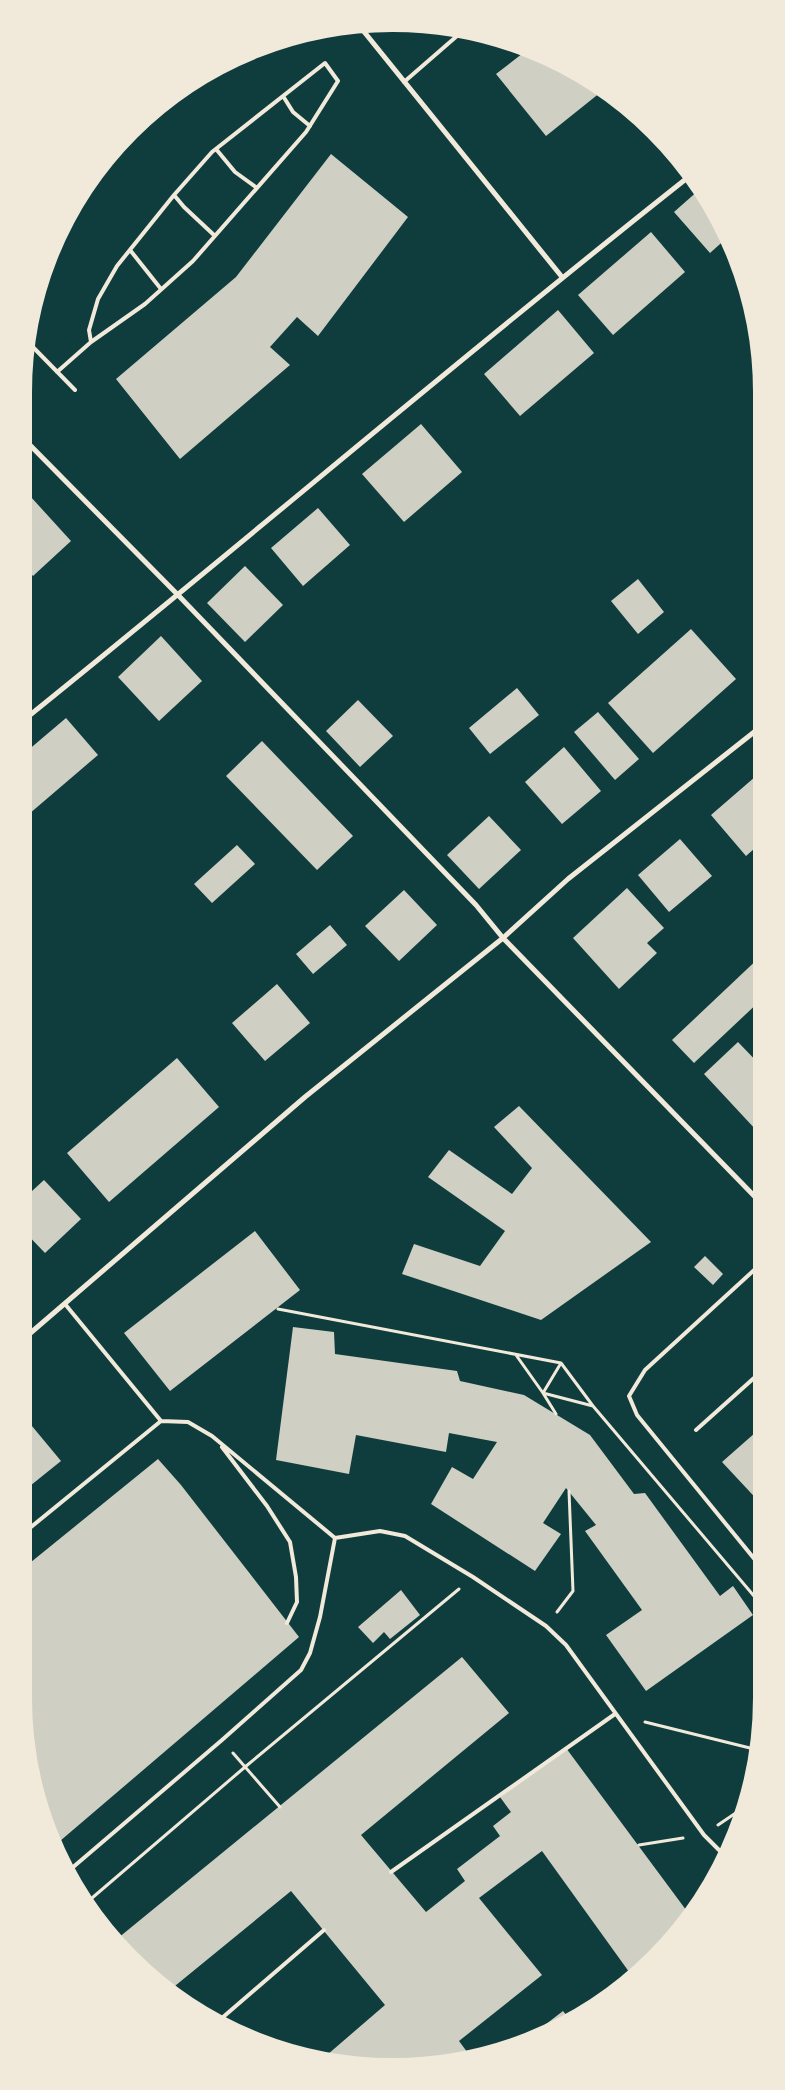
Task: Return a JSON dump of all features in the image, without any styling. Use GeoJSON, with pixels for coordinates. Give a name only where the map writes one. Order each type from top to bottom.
{"type":"FeatureCollection","features":[{"type":"Feature","properties":{"kind":"street"},"geometry":{"type":"LineString","coordinates":[[363,31],[562,277]]}},
{"type":"Feature","properties":{"kind":"street"},"geometry":{"type":"LineString","coordinates":[[29,716],[562,277],[687,179]]}},
{"type":"Feature","properties":{"kind":"street"},"geometry":{"type":"LineString","coordinates":[[29,444],[178,595],[476,905],[503,938],[756,1198]]}},
{"type":"Feature","properties":{"kind":"street"},"geometry":{"type":"LineString","coordinates":[[29,1334],[304,1096],[503,938],[568,879],[756,731]]}},
{"type":"Feature","properties":{"kind":"lane"},"geometry":{"type":"LineString","coordinates":[[404,82],[458,35]]}},
{"type":"Feature","properties":{"kind":"lane"},"geometry":{"type":"LineString","coordinates":[[57,372],[91,342],[144,304],[193,261],[257,188],[310,126],[338,81],[325,63],[216,149],[174,195],[117,266],[98,299],[89,330],[91,342]]}},
{"type":"Feature","properties":{"kind":"lane"},"geometry":{"type":"LineString","coordinates":[[283,96],[293,112],[310,126]]}},
{"type":"Feature","properties":{"kind":"lane"},"geometry":{"type":"LineString","coordinates":[[216,149],[234,172],[257,188]]}},
{"type":"Feature","properties":{"kind":"lane"},"geometry":{"type":"LineString","coordinates":[[174,195],[215,236]]}},
{"type":"Feature","properties":{"kind":"lane"},"geometry":{"type":"LineString","coordinates":[[130,250],[161,289]]}},
{"type":"Feature","properties":{"kind":"lane"},"geometry":{"type":"LineString","coordinates":[[32,346],[75,390]]}},
{"type":"Feature","properties":{"kind":"lane"},"geometry":{"type":"LineString","coordinates":[[756,1268],[645,1370],[629,1396],[637,1415],[756,1561]]}},
{"type":"Feature","properties":{"kind":"lane"},"geometry":{"type":"LineString","coordinates":[[65,1304],[161,1421]]}},
{"type":"Feature","properties":{"kind":"lane"},"geometry":{"type":"LineString","coordinates":[[696,1430],[756,1376]]}},
{"type":"Feature","properties":{"kind":"lane"},"geometry":{"type":"LineString","coordinates":[[29,1529],[161,1421],[188,1422],[219,1442],[335,1538],[380,1531],[405,1536],[473,1577],[546,1626],[566,1645],[704,1835],[722,1852]]}},
{"type":"Feature","properties":{"kind":"lane"},"geometry":{"type":"LineString","coordinates":[[219,1442],[267,1506],[290,1542],[296,1578],[297,1602],[287,1623]]}},
{"type":"Feature","properties":{"kind":"lane"},"geometry":{"type":"LineString","coordinates":[[72,1869],[301,1670],[310,1654],[320,1617],[335,1538]]}},
{"type":"Feature","properties":{"kind":"lane"},"geometry":{"type":"LineString","coordinates":[[391,1872],[615,1714]]}},
{"type":"Feature","properties":{"kind":"lane"},"geometry":{"type":"LineString","coordinates":[[221,2018],[324,1930]]}},
{"type":"Feature","properties":{"kind":"path"},"geometry":{"type":"LineString","coordinates":[[278,1309],[561,1364],[593,1406],[756,1597]]}},
{"type":"Feature","properties":{"kind":"path"},"geometry":{"type":"LineString","coordinates":[[515,1355],[544,1392],[556,1414]]}},
{"type":"Feature","properties":{"kind":"path"},"geometry":{"type":"LineString","coordinates":[[544,1392],[561,1364]]}},
{"type":"Feature","properties":{"kind":"path"},"geometry":{"type":"LineString","coordinates":[[544,1392],[593,1406]]}},
{"type":"Feature","properties":{"kind":"path"},"geometry":{"type":"LineString","coordinates":[[546,1626],[573,1591],[570,1491]]}},
{"type":"Feature","properties":{"kind":"path"},"geometry":{"type":"LineString","coordinates":[[90,1900],[245,1767],[473,1577]]}},
{"type":"Feature","properties":{"kind":"path"},"geometry":{"type":"LineString","coordinates":[[615,1714],[752,1749]]}},
{"type":"Feature","properties":{"kind":"path"},"geometry":{"type":"LineString","coordinates":[[245,1767],[280,1807]]}},
{"type":"Feature","properties":{"kind":"path"},"geometry":{"type":"LineString","coordinates":[[639,1846],[704,1835],[738,1812]]}},
{"type":"Feature","properties":{"kind":"building"},"geometry":{"type":"Polygon","coordinates":[[[523,53],[574,77],[599,93],[546,136],[496,74],[523,53]]]}},
{"type":"Feature","properties":{"kind":"building"},"geometry":{"type":"Polygon","coordinates":[[[204,81],[195,90],[193,88],[204,81]]]}},
{"type":"Feature","properties":{"kind":"building"},"geometry":{"type":"Polygon","coordinates":[[[331,154],[408,217],[318,336],[297,317],[270,347],[290,365],[180,459],[116,379],[236,277],[331,154]]]}},
{"type":"Feature","properties":{"kind":"building"},"geometry":{"type":"Polygon","coordinates":[[[696,192],[723,241],[710,253],[674,212],[696,192]]]}},
{"type":"Feature","properties":{"kind":"building"},"geometry":{"type":"Polygon","coordinates":[[[651,232],[685,272],[613,335],[578,295],[651,232]]]}},
{"type":"Feature","properties":{"kind":"building"},"geometry":{"type":"Polygon","coordinates":[[[558,310],[594,353],[520,416],[484,374],[558,310]]]}},
{"type":"Feature","properties":{"kind":"building"},"geometry":{"type":"Polygon","coordinates":[[[421,424],[462,472],[404,522],[362,474],[421,424]]]}},
{"type":"Feature","properties":{"kind":"building"},"geometry":{"type":"Polygon","coordinates":[[[29,495],[71,541],[33,576],[29,571],[29,495]]]}},
{"type":"Feature","properties":{"kind":"building"},"geometry":{"type":"Polygon","coordinates":[[[318,508],[350,545],[303,586],[271,548],[318,508]]]}},
{"type":"Feature","properties":{"kind":"building"},"geometry":{"type":"Polygon","coordinates":[[[245,566],[283,605],[245,642],[207,603],[245,566]]]}},
{"type":"Feature","properties":{"kind":"building"},"geometry":{"type":"Polygon","coordinates":[[[638,579],[664,612],[638,634],[611,601],[638,579]]]}},
{"type":"Feature","properties":{"kind":"building"},"geometry":{"type":"Polygon","coordinates":[[[691,629],[736,679],[653,753],[608,703],[691,629]]]}},
{"type":"Feature","properties":{"kind":"building"},"geometry":{"type":"Polygon","coordinates":[[[161,636],[202,681],[159,721],[118,677],[161,636]]]}},
{"type":"Feature","properties":{"kind":"building"},"geometry":{"type":"Polygon","coordinates":[[[517,688],[539,715],[490,754],[469,728],[517,688]]]}},
{"type":"Feature","properties":{"kind":"building"},"geometry":{"type":"Polygon","coordinates":[[[358,700],[393,736],[360,767],[326,731],[358,700]]]}},
{"type":"Feature","properties":{"kind":"building"},"geometry":{"type":"Polygon","coordinates":[[[598,712],[639,759],[615,780],[574,732],[598,712]]]}},
{"type":"Feature","properties":{"kind":"building"},"geometry":{"type":"Polygon","coordinates":[[[66,718],[98,755],[29,814],[29,749],[66,718]]]}},
{"type":"Feature","properties":{"kind":"building"},"geometry":{"type":"Polygon","coordinates":[[[262,741],[353,836],[317,870],[226,776],[262,741]]]}},
{"type":"Feature","properties":{"kind":"building"},"geometry":{"type":"Polygon","coordinates":[[[564,747],[601,791],[562,824],[525,782],[564,747]]]}},
{"type":"Feature","properties":{"kind":"building"},"geometry":{"type":"Polygon","coordinates":[[[756,776],[756,847],[746,856],[711,815],[756,776]]]}},
{"type":"Feature","properties":{"kind":"building"},"geometry":{"type":"Polygon","coordinates":[[[489,816],[521,850],[479,889],[447,855],[489,816]]]}},
{"type":"Feature","properties":{"kind":"building"},"geometry":{"type":"Polygon","coordinates":[[[680,839],[712,876],[669,912],[638,875],[680,839]]]}},
{"type":"Feature","properties":{"kind":"building"},"geometry":{"type":"Polygon","coordinates":[[[237,845],[255,864],[212,903],[194,884],[237,845]]]}},
{"type":"Feature","properties":{"kind":"building"},"geometry":{"type":"Polygon","coordinates":[[[627,888],[664,928],[647,943],[657,953],[619,989],[573,938],[627,888]]]}},
{"type":"Feature","properties":{"kind":"building"},"geometry":{"type":"Polygon","coordinates":[[[404,890],[437,925],[399,961],[365,926],[404,890]]]}},
{"type":"Feature","properties":{"kind":"building"},"geometry":{"type":"Polygon","coordinates":[[[330,925],[347,945],[313,974],[296,954],[330,925]]]}},
{"type":"Feature","properties":{"kind":"building"},"geometry":{"type":"Polygon","coordinates":[[[756,961],[756,1005],[694,1063],[672,1040],[756,961]]]}},
{"type":"Feature","properties":{"kind":"building"},"geometry":{"type":"Polygon","coordinates":[[[277,984],[310,1023],[265,1061],[232,1023],[277,984]]]}},
{"type":"Feature","properties":{"kind":"building"},"geometry":{"type":"Polygon","coordinates":[[[738,1042],[756,1061],[756,1130],[704,1074],[738,1042]]]}},
{"type":"Feature","properties":{"kind":"building"},"geometry":{"type":"Polygon","coordinates":[[[177,1058],[219,1107],[109,1202],[67,1153],[177,1058]]]}},
{"type":"Feature","properties":{"kind":"building"},"geometry":{"type":"Polygon","coordinates":[[[519,1106],[651,1242],[541,1320],[402,1274],[414,1244],[480,1266],[505,1231],[428,1177],[449,1150],[512,1194],[532,1168],[494,1127],[519,1106]]]}},
{"type":"Feature","properties":{"kind":"building"},"geometry":{"type":"Polygon","coordinates":[[[44,1180],[81,1219],[45,1253],[29,1236],[29,1194],[44,1180]]]}},
{"type":"Feature","properties":{"kind":"building"},"geometry":{"type":"Polygon","coordinates":[[[255,1231],[300,1290],[170,1391],[124,1333],[255,1231]]]}},
{"type":"Feature","properties":{"kind":"building"},"geometry":{"type":"Polygon","coordinates":[[[705,1256],[723,1274],[713,1285],[694,1267],[705,1256]]]}},
{"type":"Feature","properties":{"kind":"building"},"geometry":{"type":"Polygon","coordinates":[[[293,1327],[334,1332],[335,1354],[457,1371],[460,1381],[524,1395],[590,1435],[634,1494],[645,1493],[720,1596],[733,1586],[753,1615],[646,1691],[606,1635],[642,1610],[585,1531],[596,1525],[566,1488],[543,1523],[561,1534],[535,1571],[431,1504],[452,1467],[473,1479],[497,1442],[449,1433],[446,1452],[356,1435],[349,1474],[276,1460],[293,1327]]]}},
{"type":"Feature","properties":{"kind":"building"},"geometry":{"type":"Polygon","coordinates":[[[29,1422],[61,1461],[29,1487],[29,1422]]]}},
{"type":"Feature","properties":{"kind":"building"},"geometry":{"type":"Polygon","coordinates":[[[756,1432],[756,1498],[722,1462],[756,1432]]]}},
{"type":"Feature","properties":{"kind":"building"},"geometry":{"type":"Polygon","coordinates":[[[158,1459],[181,1485],[299,1637],[59,1842],[41,1792],[32,1745],[29,1698],[29,1564],[158,1459]]]}},
{"type":"Feature","properties":{"kind":"building"},"geometry":{"type":"Polygon","coordinates":[[[401,1590],[420,1615],[390,1639],[384,1632],[373,1643],[358,1627],[401,1590]]]}},
{"type":"Feature","properties":{"kind":"building"},"geometry":{"type":"Polygon","coordinates":[[[462,1657],[509,1713],[361,1835],[426,1912],[465,1881],[457,1869],[500,1836],[493,1826],[511,1812],[500,1797],[566,1748],[687,1911],[650,1955],[630,1973],[542,1851],[479,1898],[542,1975],[459,2041],[468,2053],[416,2060],[369,2060],[327,2055],[385,2005],[291,1891],[173,1988],[135,1955],[119,1937],[462,1657]]]}},
{"type":"Feature","properties":{"kind":"building"},"geometry":{"type":"Polygon","coordinates":[[[563,2011],[567,2016],[553,2024],[535,2033],[563,2011]]]}}]}
